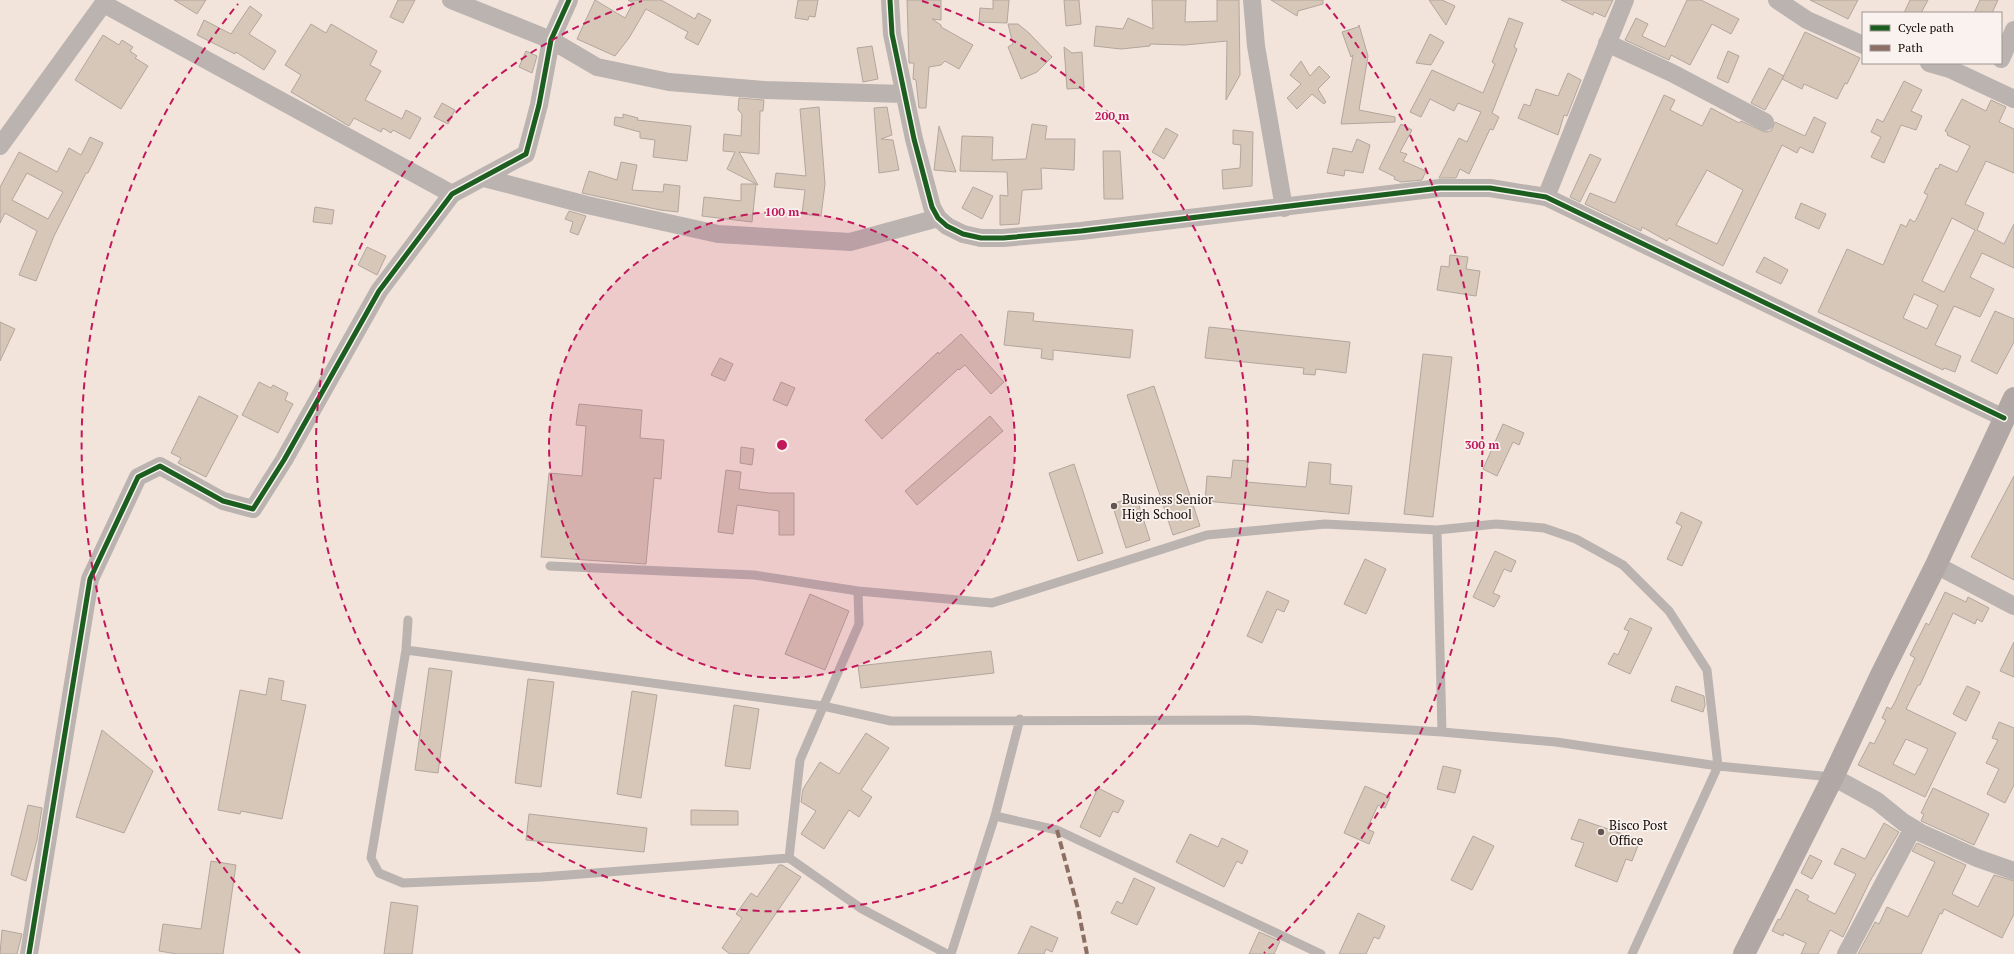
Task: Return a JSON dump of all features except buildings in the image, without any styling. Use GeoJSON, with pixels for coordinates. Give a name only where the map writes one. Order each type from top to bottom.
{"type":"FeatureCollection","features":[{"type":"Feature","properties":{"kind":"main road"},"geometry":{"type":"LineString","coordinates":[[1744,954],[1833,778],[1881,675],[1936,565],[2014,398]]}},
{"type":"Feature","properties":{"kind":"street"},"geometry":{"type":"LineString","coordinates":[[451,0],[552,40],[597,67],[669,82],[766,90],[904,94]]}},
{"type":"Feature","properties":{"kind":"street"},"geometry":{"type":"LineString","coordinates":[[29,954],[90,579],[138,477],[160,466],[223,501],[253,508],[284,460],[379,291],[452,194],[526,154],[539,105],[552,40],[569,0]]}},
{"type":"Feature","properties":{"kind":"street"},"geometry":{"type":"LineString","coordinates":[[890,0],[892,34],[904,94],[922,175],[932,207],[938,218],[947,226],[964,234],[981,238],[1003,238],[1081,231],[1284,208],[1440,188],[1490,188],[1546,197],[2004,418]]}},
{"type":"Feature","properties":{"kind":"street"},"geometry":{"type":"LineString","coordinates":[[1252,0],[1256,46],[1284,208]]}},
{"type":"Feature","properties":{"kind":"street"},"geometry":{"type":"LineString","coordinates":[[1546,197],[1625,0]]}},
{"type":"Feature","properties":{"kind":"street"},"geometry":{"type":"LineString","coordinates":[[1777,0],[1807,20],[1862,45]]}},
{"type":"Feature","properties":{"kind":"street"},"geometry":{"type":"LineString","coordinates":[[0,146],[105,2],[452,194]]}},
{"type":"Feature","properties":{"kind":"street"},"geometry":{"type":"LineString","coordinates":[[2002,57],[2014,30]]}},
{"type":"Feature","properties":{"kind":"street"},"geometry":{"type":"LineString","coordinates":[[1607,44],[1672,73],[1765,122]]}},
{"type":"Feature","properties":{"kind":"street"},"geometry":{"type":"LineString","coordinates":[[1932,64],[1950,69],[2014,99]]}},
{"type":"Feature","properties":{"kind":"street"},"geometry":{"type":"LineString","coordinates":[[1989,87],[1999,64]]}},
{"type":"Feature","properties":{"kind":"street"},"geometry":{"type":"LineString","coordinates":[[484,178],[587,205],[718,234],[850,242],[938,218]]}},
{"type":"Feature","properties":{"kind":"street"},"geometry":{"type":"LineString","coordinates":[[1936,565],[2014,606]]}},
{"type":"Feature","properties":{"kind":"street"},"geometry":{"type":"LineString","coordinates":[[1833,778],[1876,801],[1913,828],[1977,858],[2014,871]]}},
{"type":"Feature","properties":{"kind":"street"},"geometry":{"type":"LineString","coordinates":[[1846,954],[1913,828]]}},
{"type":"Feature","properties":{"kind":"lane"},"geometry":{"type":"LineString","coordinates":[[550,566],[754,575],[858,591],[992,603],[1207,535],[1325,524],[1437,530],[1496,524],[1544,528],[1576,539],[1623,566],[1669,611],[1708,670],[1718,766],[1632,954]]}},
{"type":"Feature","properties":{"kind":"lane"},"geometry":{"type":"LineString","coordinates":[[1437,530],[1442,732]]}},
{"type":"Feature","properties":{"kind":"lane"},"geometry":{"type":"LineString","coordinates":[[789,858],[800,760],[859,624],[858,591]]}},
{"type":"Feature","properties":{"kind":"lane"},"geometry":{"type":"LineString","coordinates":[[408,620],[406,650],[371,858],[379,873],[403,883],[542,876],[789,858],[862,909],[947,954]]}},
{"type":"Feature","properties":{"kind":"lane"},"geometry":{"type":"LineString","coordinates":[[406,650],[823,706],[891,721],[1020,719],[1248,720],[1442,732],[1556,742],[1718,766],[1833,778]]}},
{"type":"Feature","properties":{"kind":"lane"},"geometry":{"type":"LineString","coordinates":[[951,954],[995,816],[1020,719]]}},
{"type":"Feature","properties":{"kind":"lane"},"geometry":{"type":"LineString","coordinates":[[995,816],[1057,830],[1321,954]]}},
{"type":"Feature","properties":{"kind":"marked path"},"geometry":{"type":"LineString","coordinates":[[1057,830],[1078,909],[1087,954]]}},
{"type":"Feature","properties":{"kind":"cycle path"},"geometry":{"type":"LineString","coordinates":[[29,954],[90,579],[138,477],[160,466],[223,501],[253,509],[284,460],[379,291],[452,194],[526,154],[539,105],[551,40],[569,0]]}},
{"type":"Feature","properties":{"kind":"cycle path"},"geometry":{"type":"LineString","coordinates":[[890,0],[892,34],[914,139],[932,207],[938,218],[947,226],[963,234],[981,238],[1003,238],[1081,231],[1440,188],[1490,188],[1546,197],[2004,418]]}},
{"type":"Feature","properties":{"kind":"place","name":"Business Senior High School"},"geometry":{"type":"Point","coordinates":[1114,506]}},
{"type":"Feature","properties":{"kind":"place","name":"Bisco Post Office"},"geometry":{"type":"Point","coordinates":[1601,832]}}]}
